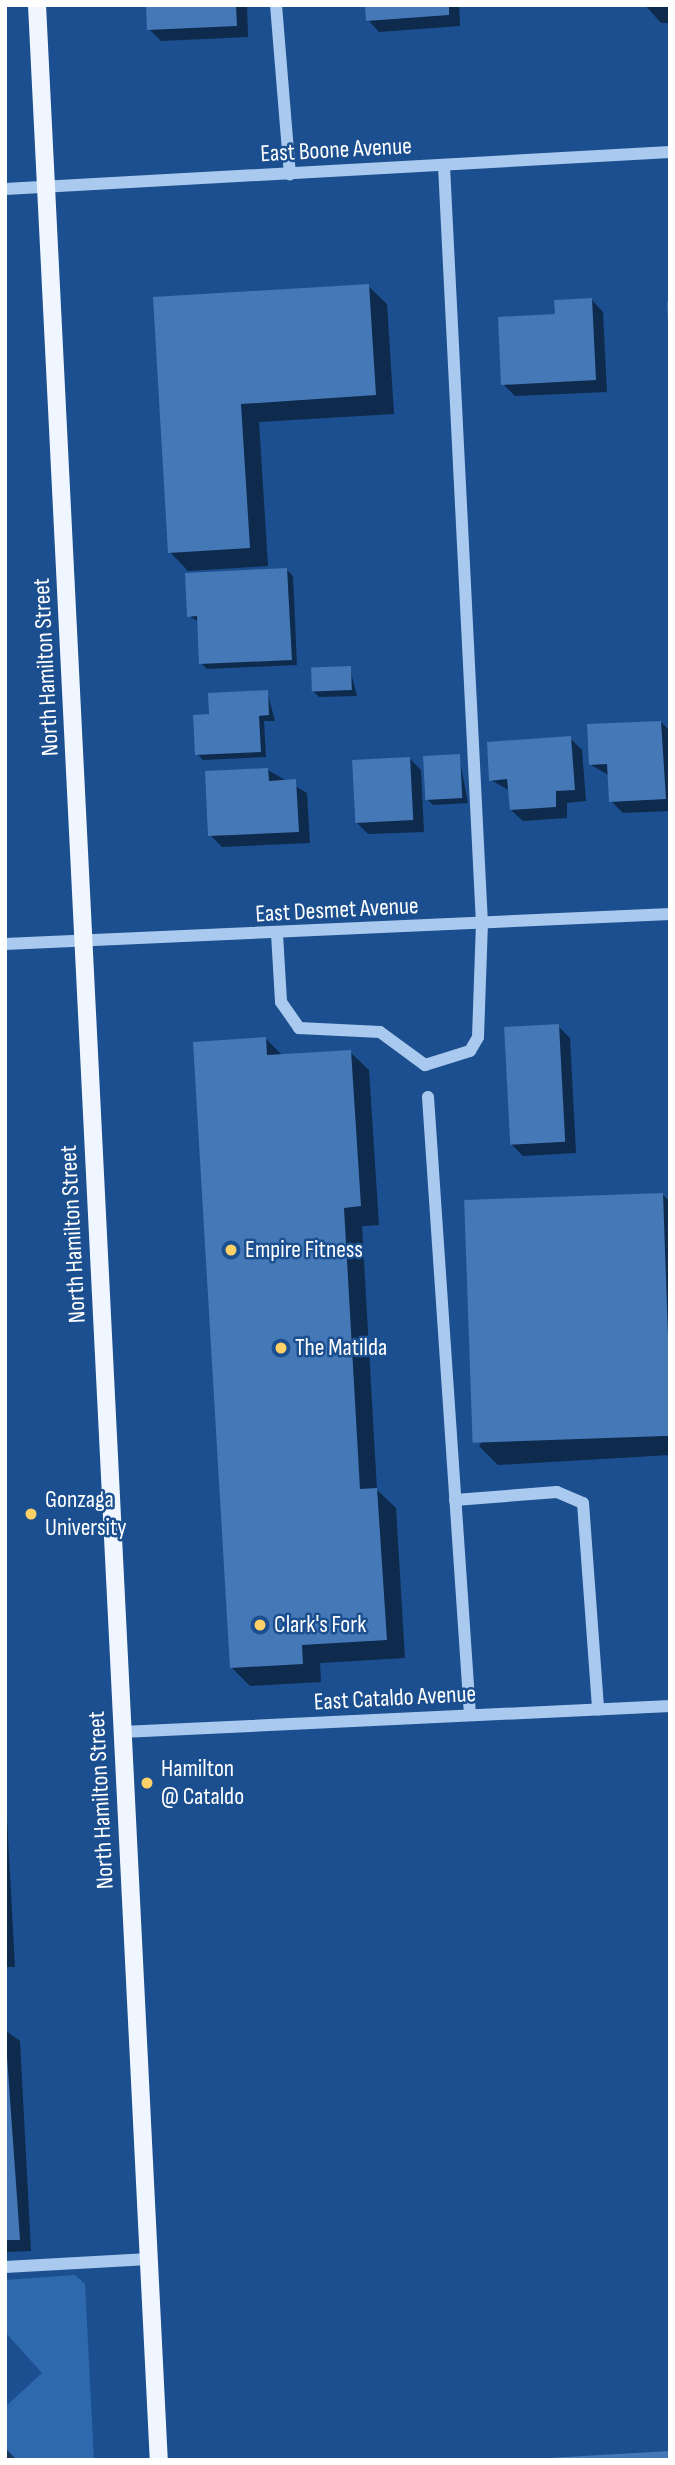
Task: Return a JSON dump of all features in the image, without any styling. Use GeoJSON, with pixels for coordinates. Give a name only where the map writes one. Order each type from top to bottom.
{"type":"FeatureCollection","features":[{"type":"Feature","properties":{"kind":"main road","name":"North Hamilton Street"},"geometry":{"type":"LineString","coordinates":[[37,5],[159,2460]]}},
{"type":"Feature","properties":{"kind":"street"},"geometry":{"type":"LineString","coordinates":[[276,5],[290,174]]}},
{"type":"Feature","properties":{"kind":"street","name":"East Boone Avenue"},"geometry":{"type":"LineString","coordinates":[[5,189],[670,152]]}},
{"type":"Feature","properties":{"kind":"street"},"geometry":{"type":"LineString","coordinates":[[277,934],[281,1002],[299,1028],[380,1032],[425,1065],[457,1060],[478,1037],[482,924],[444,166]]}},
{"type":"Feature","properties":{"kind":"street","name":"East Desmet Avenue"},"geometry":{"type":"LineString","coordinates":[[5,944],[83,943],[670,914]]}},
{"type":"Feature","properties":{"kind":"street"},"geometry":{"type":"LineString","coordinates":[[428,1097],[470,1715]]}},
{"type":"Feature","properties":{"kind":"street"},"geometry":{"type":"LineString","coordinates":[[455,1500],[557,1492],[583,1503],[598,1709]]}},
{"type":"Feature","properties":{"kind":"street","name":"East Cataldo Avenue"},"geometry":{"type":"LineString","coordinates":[[122,1732],[670,1706]]}},
{"type":"Feature","properties":{"kind":"street"},"geometry":{"type":"LineString","coordinates":[[5,2267],[149,2259]]}},
{"type":"Feature","properties":{"kind":"shaded area"},"geometry":{"type":"Polygon","coordinates":[[[75,2275],[85,2284],[94,2460],[5,2460],[5,2407],[42,2373],[5,2332],[5,2280],[75,2275]]]}},
{"type":"Feature","properties":{"kind":"building"},"geometry":{"type":"Polygon","coordinates":[[[146,5],[236,5],[237,26],[147,30],[146,5]]]}},
{"type":"Feature","properties":{"kind":"building"},"geometry":{"type":"Polygon","coordinates":[[[365,5],[449,5],[449,15],[366,21],[365,5]]]}},
{"type":"Feature","properties":{"kind":"building"},"geometry":{"type":"Polygon","coordinates":[[[369,284],[376,395],[241,404],[250,548],[168,553],[153,297],[369,284]]]}},
{"type":"Feature","properties":{"kind":"building"},"geometry":{"type":"Polygon","coordinates":[[[592,298],[596,380],[501,385],[498,317],[555,314],[554,300],[592,298]]]}},
{"type":"Feature","properties":{"kind":"building"},"geometry":{"type":"Polygon","coordinates":[[[667,302],[670,302],[670,321],[668,321],[667,302]]]}},
{"type":"Feature","properties":{"kind":"building"},"geometry":{"type":"Polygon","coordinates":[[[287,568],[292,660],[199,664],[197,616],[187,617],[185,573],[287,568]]]}},
{"type":"Feature","properties":{"kind":"building"},"geometry":{"type":"Polygon","coordinates":[[[351,666],[352,690],[312,691],[311,667],[351,666]]]}},
{"type":"Feature","properties":{"kind":"building"},"geometry":{"type":"Polygon","coordinates":[[[268,690],[269,715],[259,716],[261,752],[195,755],[193,715],[209,714],[208,693],[268,690]]]}},
{"type":"Feature","properties":{"kind":"building"},"geometry":{"type":"Polygon","coordinates":[[[661,721],[666,799],[609,802],[607,764],[589,765],[587,724],[661,721]]]}},
{"type":"Feature","properties":{"kind":"building"},"geometry":{"type":"Polygon","coordinates":[[[571,736],[575,790],[556,791],[556,807],[510,810],[507,779],[489,781],[487,742],[571,736]]]}},
{"type":"Feature","properties":{"kind":"building"},"geometry":{"type":"Polygon","coordinates":[[[460,754],[462,798],[425,800],[423,756],[460,754]]]}},
{"type":"Feature","properties":{"kind":"building"},"geometry":{"type":"Polygon","coordinates":[[[410,757],[413,820],[355,823],[352,760],[410,757]]]}},
{"type":"Feature","properties":{"kind":"building"},"geometry":{"type":"Polygon","coordinates":[[[268,768],[269,781],[296,779],[299,832],[208,836],[205,771],[268,768]]]}},
{"type":"Feature","properties":{"kind":"building"},"geometry":{"type":"Polygon","coordinates":[[[559,1024],[565,1142],[510,1145],[504,1027],[559,1024]]]}},
{"type":"Feature","properties":{"kind":"building","name":"The Matilda"},"geometry":{"type":"Polygon","coordinates":[[[266,1037],[267,1055],[351,1050],[361,1206],[344,1208],[360,1489],[377,1488],[387,1640],[302,1645],[303,1664],[230,1668],[193,1042],[266,1037]]]}},
{"type":"Feature","properties":{"kind":"building"},"geometry":{"type":"Polygon","coordinates":[[[663,1193],[670,1436],[473,1443],[464,1200],[663,1193]]]}},
{"type":"Feature","properties":{"kind":"building"},"geometry":{"type":"Polygon","coordinates":[[[5,2028],[20,2240],[5,2240],[5,2028]]]}},
{"type":"Feature","properties":{"kind":"building"},"geometry":{"type":"Polygon","coordinates":[[[670,2451],[670,2460],[548,2460],[548,2458],[670,2451]]]}},
{"type":"Feature","properties":{"kind":"place","name":"Empire Fitness"},"geometry":{"type":"Point","coordinates":[231,1250]}},
{"type":"Feature","properties":{"kind":"place","name":"The Matilda"},"geometry":{"type":"Point","coordinates":[281,1348]}},
{"type":"Feature","properties":{"kind":"place","name":"Gonzaga University"},"geometry":{"type":"Point","coordinates":[31,1514]}},
{"type":"Feature","properties":{"kind":"place","name":"Clark's Fork"},"geometry":{"type":"Point","coordinates":[260,1625]}},
{"type":"Feature","properties":{"kind":"place","name":"Hamilton @ Cataldo"},"geometry":{"type":"Point","coordinates":[147,1783]}}]}
